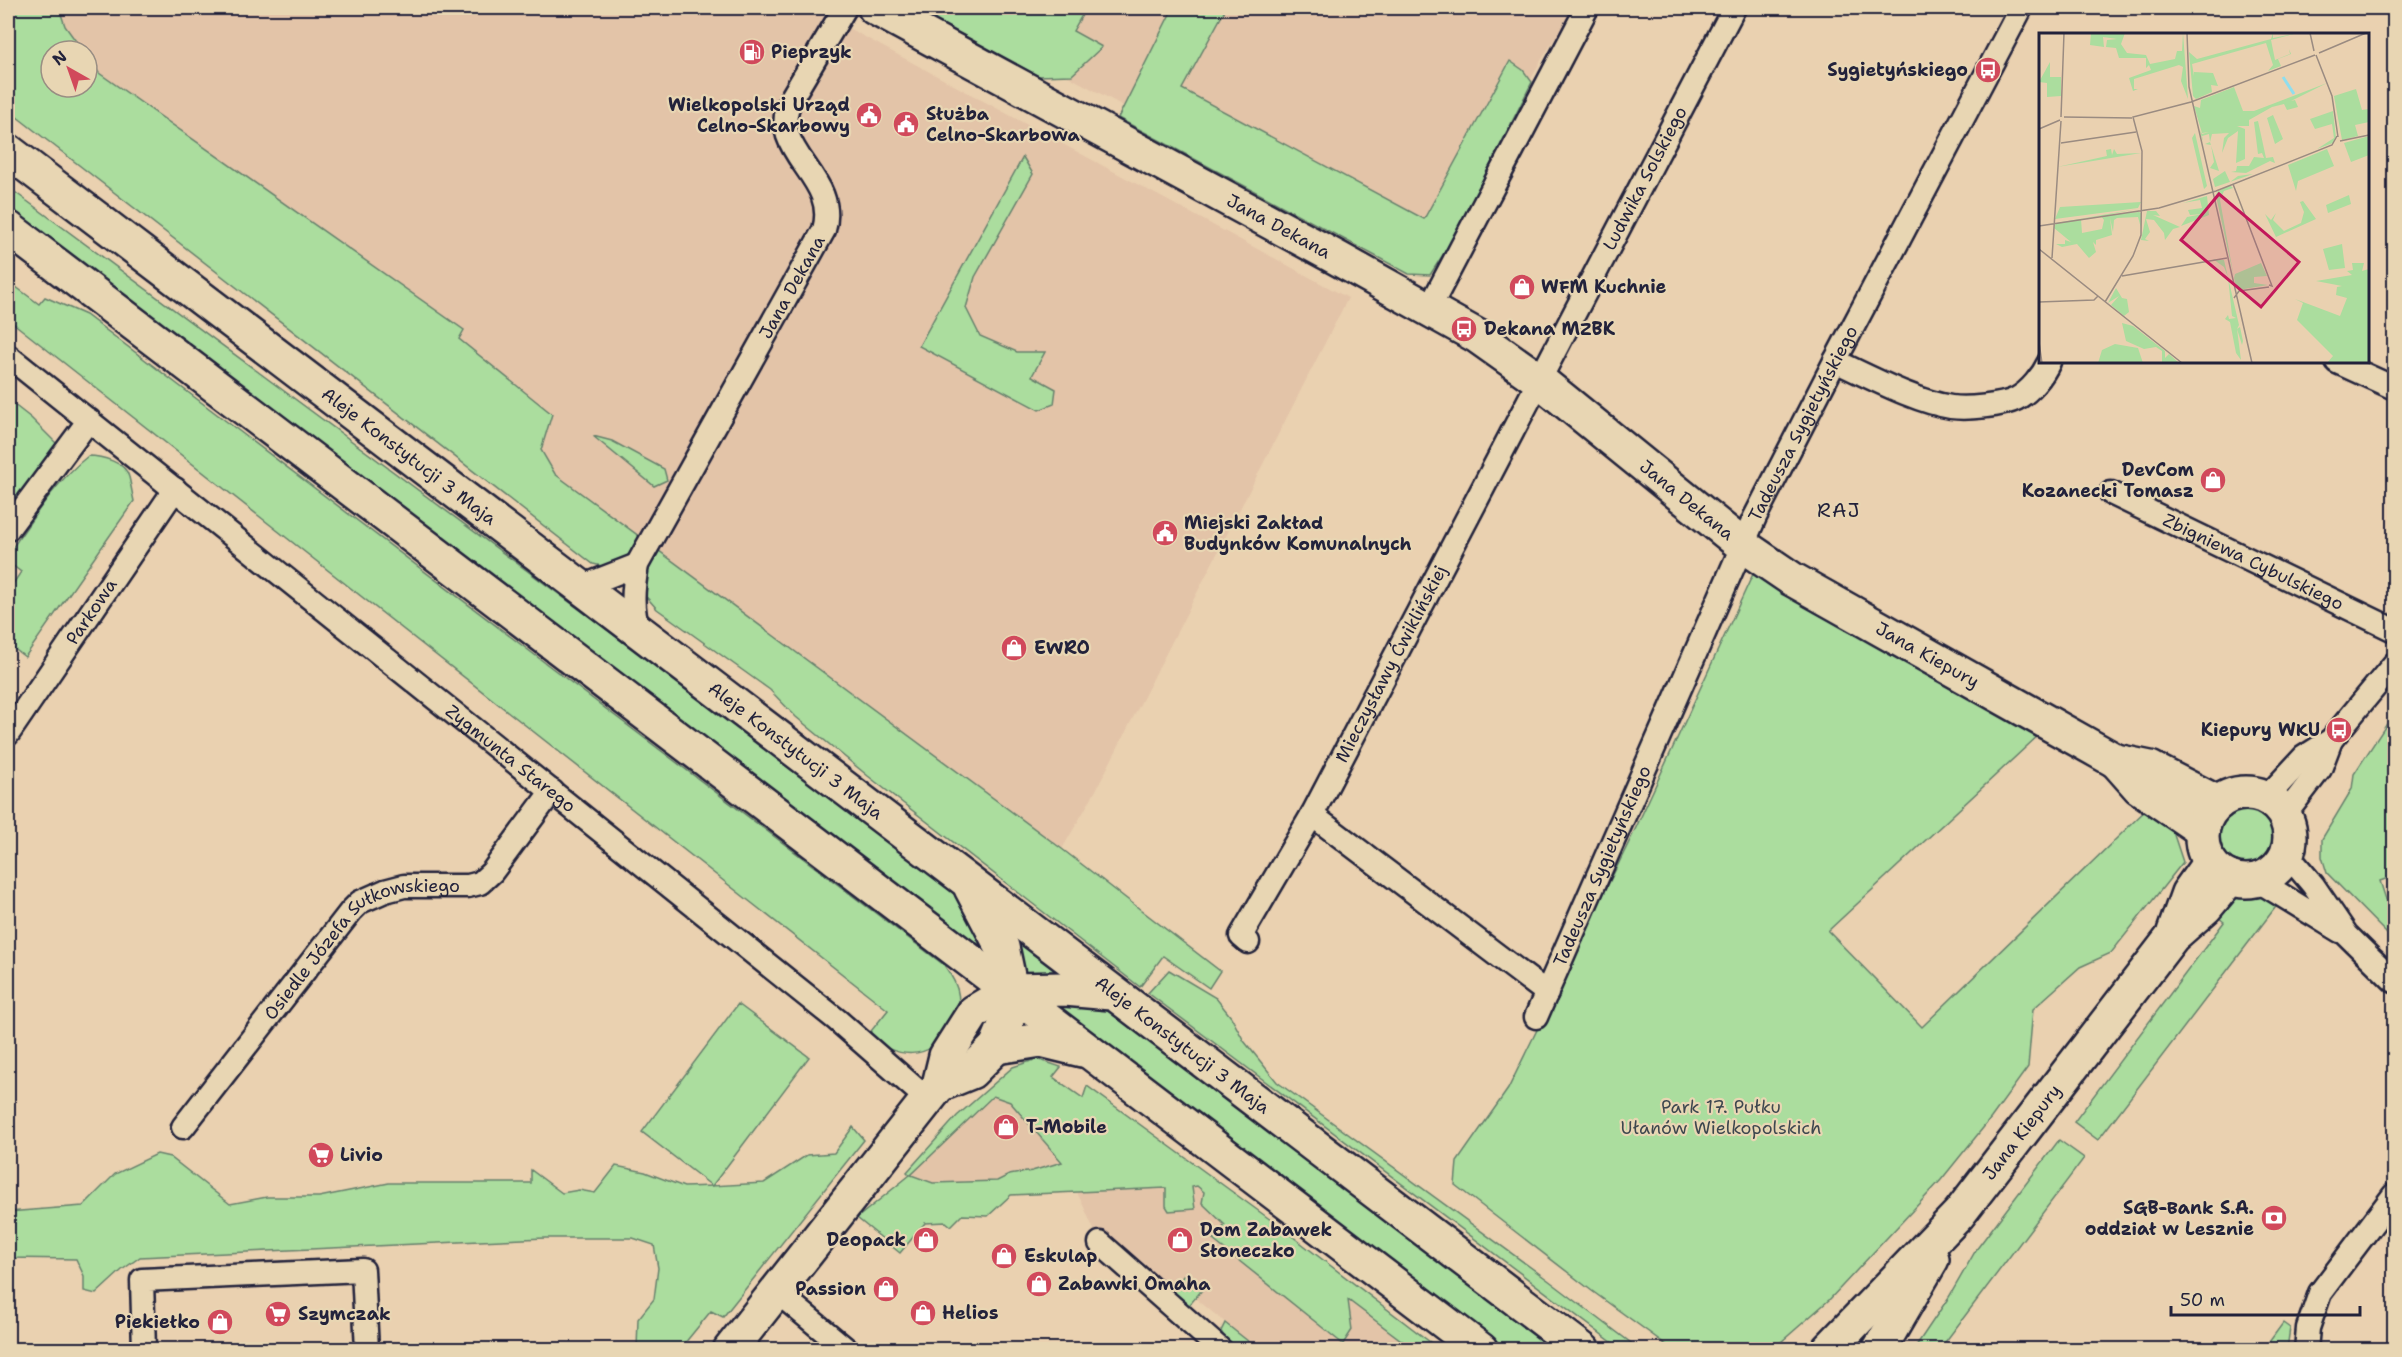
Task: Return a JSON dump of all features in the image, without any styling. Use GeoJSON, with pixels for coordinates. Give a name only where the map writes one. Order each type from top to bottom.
{"type":"FeatureCollection","features":[{"type":"Feature","properties":{"kind":"main road","name":"Jana Dekana"},"geometry":{"type":"LineString","coordinates":[[875,8],[1477,336],[1539,381],[1742,545]]}},
{"type":"Feature","properties":{"kind":"main road","name":"Aleje Konstytucji 3 Maja"},"geometry":{"type":"LineString","coordinates":[[8,152],[1583,1350]]}},
{"type":"Feature","properties":{"kind":"main road"},"geometry":{"type":"LineString","coordinates":[[8,228],[1481,1350]]}},
{"type":"Feature","properties":{"kind":"main road","name":"Jana Kiepury"},"geometry":{"type":"LineString","coordinates":[[1742,545],[1792,579],[2116,761],[2150,768],[2210,816]]}},
{"type":"Feature","properties":{"kind":"main road"},"geometry":{"type":"LineString","coordinates":[[2246,793],[2275,807],[2289,834],[2286,853],[2272,871],[2231,873],[2204,852],[2210,816],[2227,797],[2246,793]]}},
{"type":"Feature","properties":{"kind":"main road","name":"Jana Kiepury"},"geometry":{"type":"LineString","coordinates":[[1828,1350],[1959,1214],[2173,936],[2206,907],[2231,873]]}},
{"type":"Feature","properties":{"kind":"main road"},"geometry":{"type":"LineString","coordinates":[[933,1092],[971,1072],[996,1047],[1010,1014],[1011,990],[1002,947],[966,879]]}},
{"type":"Feature","properties":{"kind":"main road"},"geometry":{"type":"LineString","coordinates":[[940,938],[970,986],[974,1012]]}},
{"type":"Feature","properties":{"kind":"main road"},"geometry":{"type":"LineString","coordinates":[[730,1350],[933,1092],[946,1056],[974,1012],[1011,990],[1065,989],[1111,993]]}},
{"type":"Feature","properties":{"kind":"main road"},"geometry":{"type":"LineString","coordinates":[[996,1047],[1041,1040],[1092,1053]]}},
{"type":"Feature","properties":{"kind":"main road","name":"Jana Kiepury"},"geometry":{"type":"LineString","coordinates":[[1879,1350],[1959,1214]]}},
{"type":"Feature","properties":{"kind":"street","name":"Jana Dekana"},"geometry":{"type":"LineString","coordinates":[[639,632],[632,598],[637,565],[824,230],[827,204],[787,136],[784,123],[785,110],[845,8]]}},
{"type":"Feature","properties":{"kind":"street"},"geometry":{"type":"LineString","coordinates":[[1429,309],[1587,8]]}},
{"type":"Feature","properties":{"kind":"street","name":"Ludwika Solskiego"},"geometry":{"type":"LineString","coordinates":[[1539,381],[1734,8]]}},
{"type":"Feature","properties":{"kind":"street","name":"Tadeusza Sygietyńskiego"},"geometry":{"type":"LineString","coordinates":[[1536,1017],[1742,545],[1835,360],[2021,8]]}},
{"type":"Feature","properties":{"kind":"street","name":"Zygmunta Starego"},"geometry":{"type":"LineString","coordinates":[[8,356],[837,1020],[933,1092]]}},
{"type":"Feature","properties":{"kind":"street"},"geometry":{"type":"LineString","coordinates":[[1835,360],[1920,398],[1952,407],[1984,406],[2016,399],[2043,376],[2049,363]]}},
{"type":"Feature","properties":{"kind":"street"},"geometry":{"type":"LineString","coordinates":[[2339,363],[2394,388]]}},
{"type":"Feature","properties":{"kind":"street","name":"Mieczysławy Ćwiklińskiej"},"geometry":{"type":"LineString","coordinates":[[1248,942],[1240,936],[1312,815],[1539,381]]}},
{"type":"Feature","properties":{"kind":"street"},"geometry":{"type":"LineString","coordinates":[[8,529],[89,420]]}},
{"type":"Feature","properties":{"kind":"street","name":"Parkowa"},"geometry":{"type":"LineString","coordinates":[[8,734],[175,489]]}},
{"type":"Feature","properties":{"kind":"street","name":"Zbigniewa Cybulskiego"},"geometry":{"type":"LineString","coordinates":[[2111,493],[2394,630]]}},
{"type":"Feature","properties":{"kind":"street"},"geometry":{"type":"LineString","coordinates":[[575,583],[591,583],[637,565]]}},
{"type":"Feature","properties":{"kind":"street"},"geometry":{"type":"LineString","coordinates":[[2275,807],[2304,757],[2331,740],[2394,664]]}},
{"type":"Feature","properties":{"kind":"street","name":"Osiedle Józefa Sułkowskiego"},"geometry":{"type":"LineString","coordinates":[[183,1127],[356,906],[376,894],[404,886],[468,886],[480,883],[492,872],[552,791]]}},
{"type":"Feature","properties":{"kind":"street"},"geometry":{"type":"LineString","coordinates":[[1312,815],[1547,993]]}},
{"type":"Feature","properties":{"kind":"street"},"geometry":{"type":"LineString","coordinates":[[2286,853],[2313,885],[2346,935]]}},
{"type":"Feature","properties":{"kind":"street"},"geometry":{"type":"LineString","coordinates":[[2231,873],[2346,935],[2390,969]]}},
{"type":"Feature","properties":{"kind":"street"},"geometry":{"type":"LineString","coordinates":[[2306,1350],[2308,1328],[2320,1293],[2394,1195]]}},
{"type":"Feature","properties":{"kind":"street"},"geometry":{"type":"LineString","coordinates":[[1100,1244],[1221,1350]]}},
{"type":"Feature","properties":{"kind":"street"},"geometry":{"type":"LineString","coordinates":[[144,1350],[142,1280],[363,1270],[367,1350]]}},
{"type":"Feature","properties":{"kind":"street"},"geometry":{"type":"LineString","coordinates":[[776,1292],[847,1350]]}},
{"type":"Feature","properties":{"kind":"shaded area"},"geometry":{"type":"Polygon","coordinates":[[[44,8],[806,8],[850,29],[1348,298],[1095,792],[1062,849],[555,474],[541,450],[99,83],[99,39],[56,39],[44,8]]]}},
{"type":"Feature","properties":{"kind":"shaded area"},"geometry":{"type":"Polygon","coordinates":[[[941,8],[1574,8],[1542,59],[1425,268],[941,8]]]}},
{"type":"Feature","properties":{"kind":"shaded area"},"geometry":{"type":"Polygon","coordinates":[[[1014,1076],[1067,1085],[1234,1214],[1213,1240],[1342,1344],[1347,1300],[1413,1349],[1258,1349],[1195,1298],[1202,1289],[1164,1300],[1100,1243],[1077,1192],[879,1201],[936,1152],[1014,1076]]]}},
{"type":"Feature","properties":{"kind":"green space"},"geometry":{"type":"Polygon","coordinates":[[[8,8],[59,8],[65,26],[74,39],[39,39],[39,99],[99,99],[99,73],[464,330],[459,339],[552,414],[541,450],[555,474],[1062,849],[1220,971],[1209,988],[1163,956],[1140,987],[868,776],[796,717],[770,690],[657,609],[629,580],[603,566],[593,564],[8,110],[8,8]]]}},
{"type":"Feature","properties":{"kind":"green space"},"geometry":{"type":"Polygon","coordinates":[[[916,8],[1086,8],[1073,31],[1102,47],[1072,75],[1038,76],[916,8]]]}},
{"type":"Feature","properties":{"kind":"green space"},"geometry":{"type":"Polygon","coordinates":[[[1173,8],[1226,8],[1182,89],[1424,219],[1510,61],[1523,70],[1532,82],[1453,239],[1430,275],[1409,274],[1118,118],[1173,8]]]}},
{"type":"Feature","properties":{"kind":"green space"},"geometry":{"type":"Polygon","coordinates":[[[1023,157],[1033,174],[975,277],[966,308],[980,336],[1017,352],[1045,352],[1032,376],[1056,389],[1054,404],[1039,410],[919,346],[1023,157]]]}},
{"type":"Feature","properties":{"kind":"green space"},"geometry":{"type":"Polygon","coordinates":[[[8,187],[959,890],[1553,1349],[1501,1349],[1092,1043],[945,927],[8,206],[8,187]]]}},
{"type":"Feature","properties":{"kind":"green space"},"geometry":{"type":"Polygon","coordinates":[[[12,284],[39,304],[45,297],[86,315],[944,965],[959,995],[954,1019],[941,1039],[922,1052],[911,1053],[889,1049],[867,1036],[888,1010],[8,319],[8,289],[12,284]]]}},
{"type":"Feature","properties":{"kind":"green space"},"geometry":{"type":"Polygon","coordinates":[[[8,400],[31,418],[64,451],[8,529],[8,400]]]}},
{"type":"Feature","properties":{"kind":"green space"},"geometry":{"type":"Polygon","coordinates":[[[593,436],[612,441],[664,469],[667,480],[654,486],[593,436]]]}},
{"type":"Feature","properties":{"kind":"green space"},"geometry":{"type":"Polygon","coordinates":[[[88,456],[106,459],[123,467],[129,477],[134,501],[25,657],[8,644],[8,591],[21,572],[8,562],[8,554],[55,489],[88,456]]]}},
{"type":"Feature","properties":{"kind":"green space","name":"Park 17. Pułku Ułanów Wielkopolskich"},"geometry":{"type":"Polygon","coordinates":[[[1753,574],[2041,733],[1828,931],[1922,1027],[2151,805],[2170,823],[2183,862],[2111,953],[2080,967],[2033,1009],[2028,1067],[1941,1180],[1829,1300],[1773,1349],[1672,1349],[1592,1291],[1455,1185],[1457,1162],[1508,1089],[1633,834],[1753,574]]]}},
{"type":"Feature","properties":{"kind":"green space"},"geometry":{"type":"Polygon","coordinates":[[[2394,713],[2394,876],[2380,881],[2394,924],[2394,937],[2390,937],[2327,873],[2322,857],[2322,839],[2352,789],[2354,774],[2394,713]]]}},
{"type":"Feature","properties":{"kind":"green space"},"geometry":{"type":"Polygon","coordinates":[[[2242,808],[2254,808],[2264,812],[2272,820],[2276,836],[2272,852],[2264,860],[2254,864],[2242,864],[2232,860],[2224,852],[2220,842],[2220,830],[2224,820],[2232,812],[2242,808]]]}},
{"type":"Feature","properties":{"kind":"green space"},"geometry":{"type":"Polygon","coordinates":[[[2234,888],[2244,893],[2265,892],[2278,904],[2098,1140],[2074,1122],[2224,922],[2212,912],[2234,888]]]}},
{"type":"Feature","properties":{"kind":"green space"},"geometry":{"type":"Polygon","coordinates":[[[1169,970],[1216,998],[1231,1017],[1244,1041],[1277,1082],[1639,1349],[1621,1349],[1148,993],[1169,970]]]}},
{"type":"Feature","properties":{"kind":"green space"},"geometry":{"type":"Polygon","coordinates":[[[738,1004],[809,1057],[712,1186],[642,1132],[738,1004]]]}},
{"type":"Feature","properties":{"kind":"green space"},"geometry":{"type":"Polygon","coordinates":[[[1037,1059],[1061,1067],[1053,1077],[1083,1098],[1087,1086],[1275,1223],[1439,1349],[1413,1349],[1348,1300],[1352,1330],[1343,1344],[1213,1240],[1225,1225],[1202,1203],[1204,1192],[1197,1186],[1192,1187],[1195,1209],[1169,1211],[1166,1206],[1166,1188],[1011,1195],[988,1216],[962,1215],[951,1226],[946,1222],[925,1223],[900,1253],[857,1218],[910,1175],[907,1172],[957,1116],[1013,1067],[1037,1059]],[[993,1096],[911,1175],[933,1183],[997,1181],[1009,1175],[1062,1162],[1010,1102],[993,1096]]]}},
{"type":"Feature","properties":{"kind":"green space"},"geometry":{"type":"Polygon","coordinates":[[[853,1127],[864,1140],[723,1317],[711,1311],[680,1349],[637,1349],[638,1319],[654,1299],[658,1268],[654,1245],[633,1238],[545,1238],[140,1257],[96,1294],[84,1291],[84,1276],[76,1259],[8,1258],[8,1212],[83,1206],[115,1174],[157,1154],[170,1157],[230,1204],[267,1197],[319,1197],[389,1183],[531,1183],[531,1170],[562,1193],[579,1190],[595,1193],[616,1166],[645,1172],[684,1187],[764,1183],[807,1155],[834,1153],[853,1127]]]}},
{"type":"Feature","properties":{"kind":"green space"},"geometry":{"type":"Polygon","coordinates":[[[2059,1140],[2084,1158],[1940,1349],[1914,1349],[1949,1297],[1976,1250],[2059,1140]]]}},
{"type":"Feature","properties":{"kind":"green space"},"geometry":{"type":"Polygon","coordinates":[[[1184,1275],[1202,1290],[1181,1315],[1164,1300],[1184,1275]]]}},
{"type":"Feature","properties":{"kind":"green space"},"geometry":{"type":"Polygon","coordinates":[[[1225,1323],[1258,1349],[1235,1348],[1228,1343],[1221,1331],[1225,1323]]]}},
{"type":"Feature","properties":{"kind":"green space"},"geometry":{"type":"Polygon","coordinates":[[[2283,1323],[2290,1328],[2287,1349],[2264,1349],[2283,1323]]]}},
{"type":"Feature","properties":{"kind":"place","name":"Pieprzyk"},"geometry":{"type":"Point","coordinates":[752,52]}},
{"type":"Feature","properties":{"kind":"place","name":"Sygietyńskiego"},"geometry":{"type":"Point","coordinates":[1988,70]}},
{"type":"Feature","properties":{"kind":"place","name":"Wielkopolski Urząd Celno-Skarbowy"},"geometry":{"type":"Point","coordinates":[869,115]}},
{"type":"Feature","properties":{"kind":"place","name":"Służba Celno-Skarbowa"},"geometry":{"type":"Point","coordinates":[906,124]}},
{"type":"Feature","properties":{"kind":"place","name":"WFM Kuchnie"},"geometry":{"type":"Point","coordinates":[1522,287]}},
{"type":"Feature","properties":{"kind":"place","name":"Dekana MZBK"},"geometry":{"type":"Point","coordinates":[1464,329]}},
{"type":"Feature","properties":{"kind":"place","name":"DevCom Kozanecki Tomasz"},"geometry":{"type":"Point","coordinates":[2213,480]}},
{"type":"Feature","properties":{"kind":"place","name":"Miejski Zakład Budynków Komunalnych"},"geometry":{"type":"Point","coordinates":[1165,533]}},
{"type":"Feature","properties":{"kind":"place","name":"EWRO"},"geometry":{"type":"Point","coordinates":[1014,648]}},
{"type":"Feature","properties":{"kind":"place","name":"Kiepury WKU"},"geometry":{"type":"Point","coordinates":[2339,730]}},
{"type":"Feature","properties":{"kind":"place","name":"T-Mobile"},"geometry":{"type":"Point","coordinates":[1006,1127]}},
{"type":"Feature","properties":{"kind":"place","name":"Livio"},"geometry":{"type":"Point","coordinates":[321,1155]}},
{"type":"Feature","properties":{"kind":"place","name":"SGB-Bank S.A. oddział w Lesznie"},"geometry":{"type":"Point","coordinates":[2274,1218]}},
{"type":"Feature","properties":{"kind":"place","name":"Deopack"},"geometry":{"type":"Point","coordinates":[926,1240]}},
{"type":"Feature","properties":{"kind":"place","name":"Dom Zabawek Słoneczko"},"geometry":{"type":"Point","coordinates":[1180,1240]}},
{"type":"Feature","properties":{"kind":"place","name":"Eskulap"},"geometry":{"type":"Point","coordinates":[1004,1256]}},
{"type":"Feature","properties":{"kind":"place","name":"Zabawki Omaha"},"geometry":{"type":"Point","coordinates":[1039,1284]}},
{"type":"Feature","properties":{"kind":"place","name":"Passion"},"geometry":{"type":"Point","coordinates":[886,1289]}},
{"type":"Feature","properties":{"kind":"place","name":"Helios"},"geometry":{"type":"Point","coordinates":[923,1313]}},
{"type":"Feature","properties":{"kind":"place","name":"Szymczak"},"geometry":{"type":"Point","coordinates":[278,1314]}},
{"type":"Feature","properties":{"kind":"place","name":"Piekiełko"},"geometry":{"type":"Point","coordinates":[220,1322]}},
{"type":"Feature","properties":{"kind":"district","name":"RAJ"},"geometry":{"type":"Point","coordinates":[1839,510]}}]}
